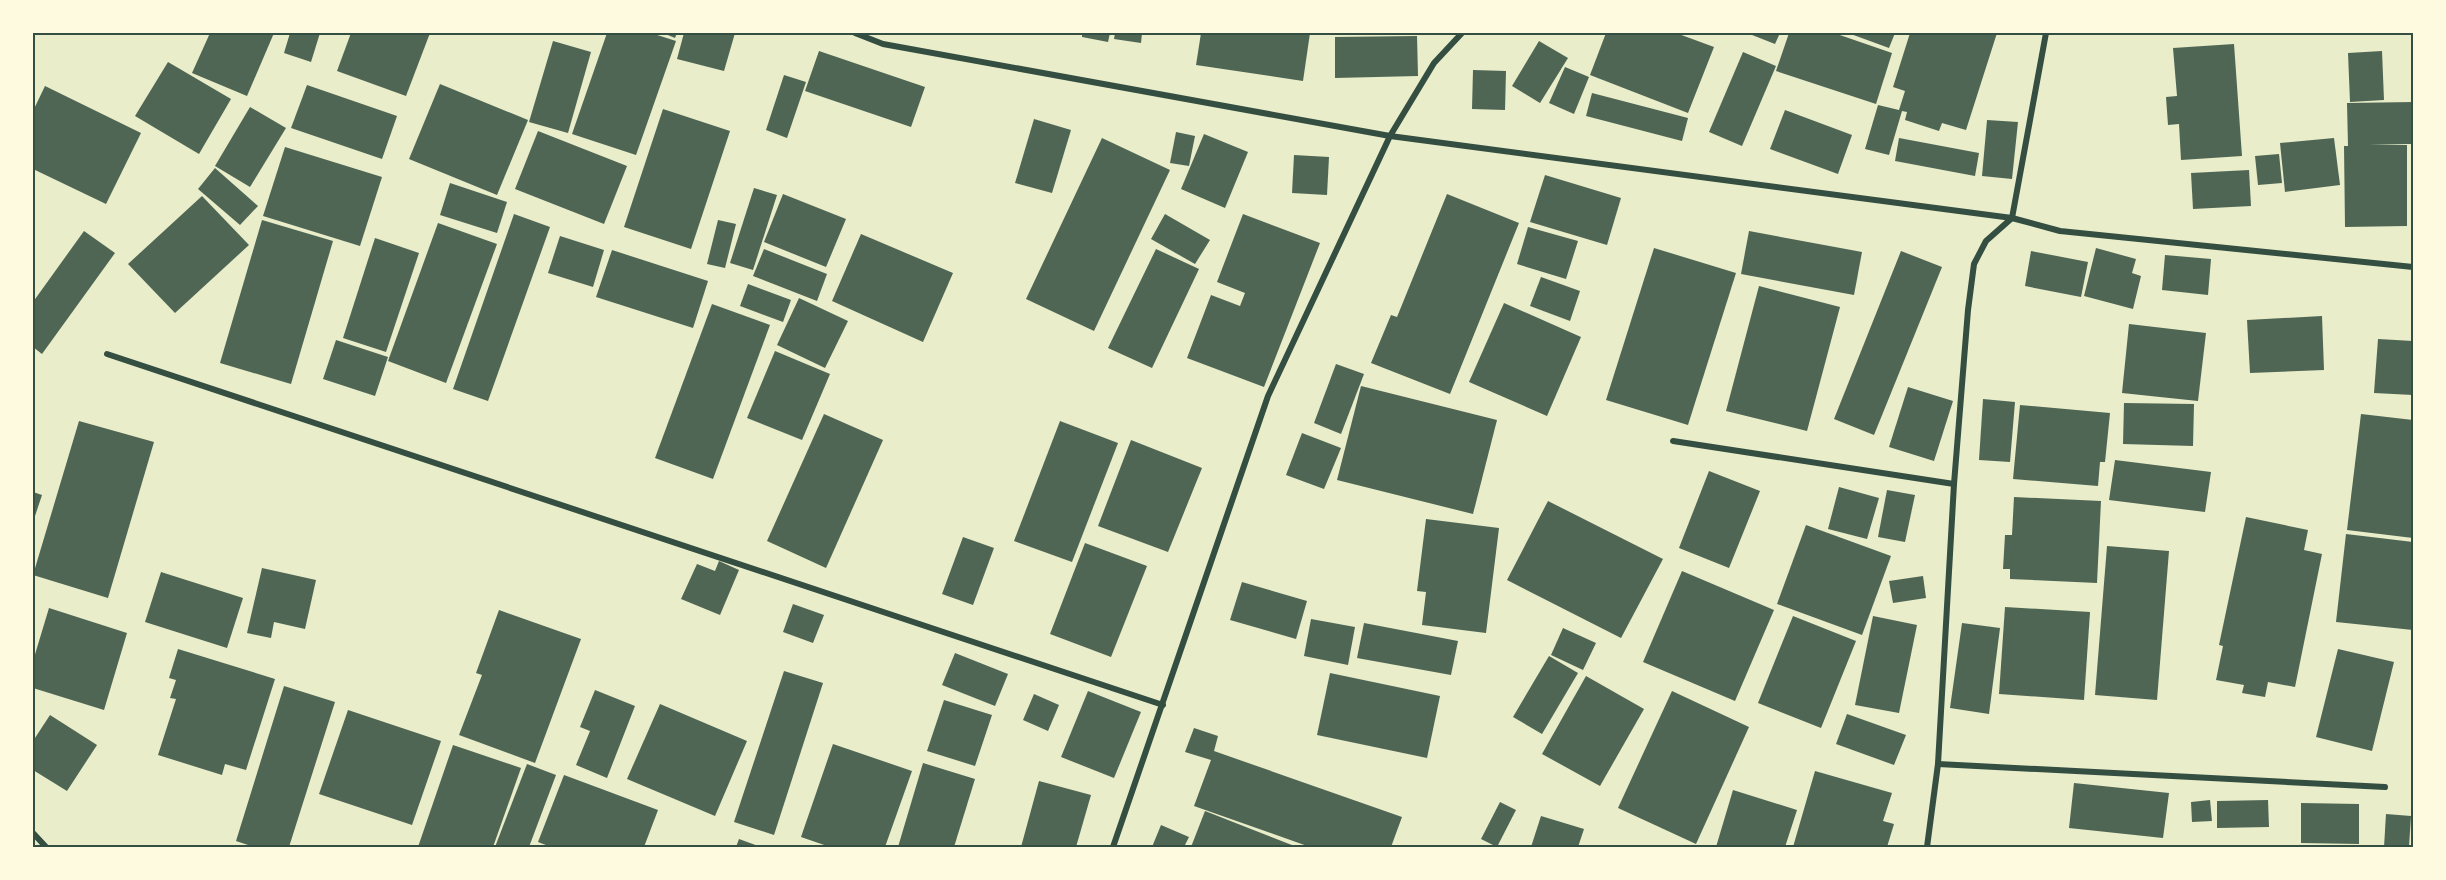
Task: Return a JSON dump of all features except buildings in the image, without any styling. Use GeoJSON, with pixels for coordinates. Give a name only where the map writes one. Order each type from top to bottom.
{"type":"FeatureCollection","features":[{"type":"Feature","properties":{"kind":"street"},"geometry":{"type":"LineString","coordinates":[[855,33],[883,44],[1390,136],[2012,218],[2060,231],[2413,267]]}},
{"type":"Feature","properties":{"kind":"street"},"geometry":{"type":"LineString","coordinates":[[1113,847],[1268,396],[1390,136],[1434,63],[1462,33]]}},
{"type":"Feature","properties":{"kind":"street"},"geometry":{"type":"LineString","coordinates":[[1927,847],[1938,764],[1954,484],[1968,310],[1974,264],[1986,241],[2012,218],[2046,33]]}},
{"type":"Feature","properties":{"kind":"street"},"geometry":{"type":"LineString","coordinates":[[107,354],[1163,705]]}},
{"type":"Feature","properties":{"kind":"street"},"geometry":{"type":"LineString","coordinates":[[1673,441],[1954,484]]}},
{"type":"Feature","properties":{"kind":"street"},"geometry":{"type":"LineString","coordinates":[[1938,764],[2385,787]]}},
{"type":"Feature","properties":{"kind":"street"},"geometry":{"type":"LineString","coordinates":[[33,834],[46,847]]}}]}
